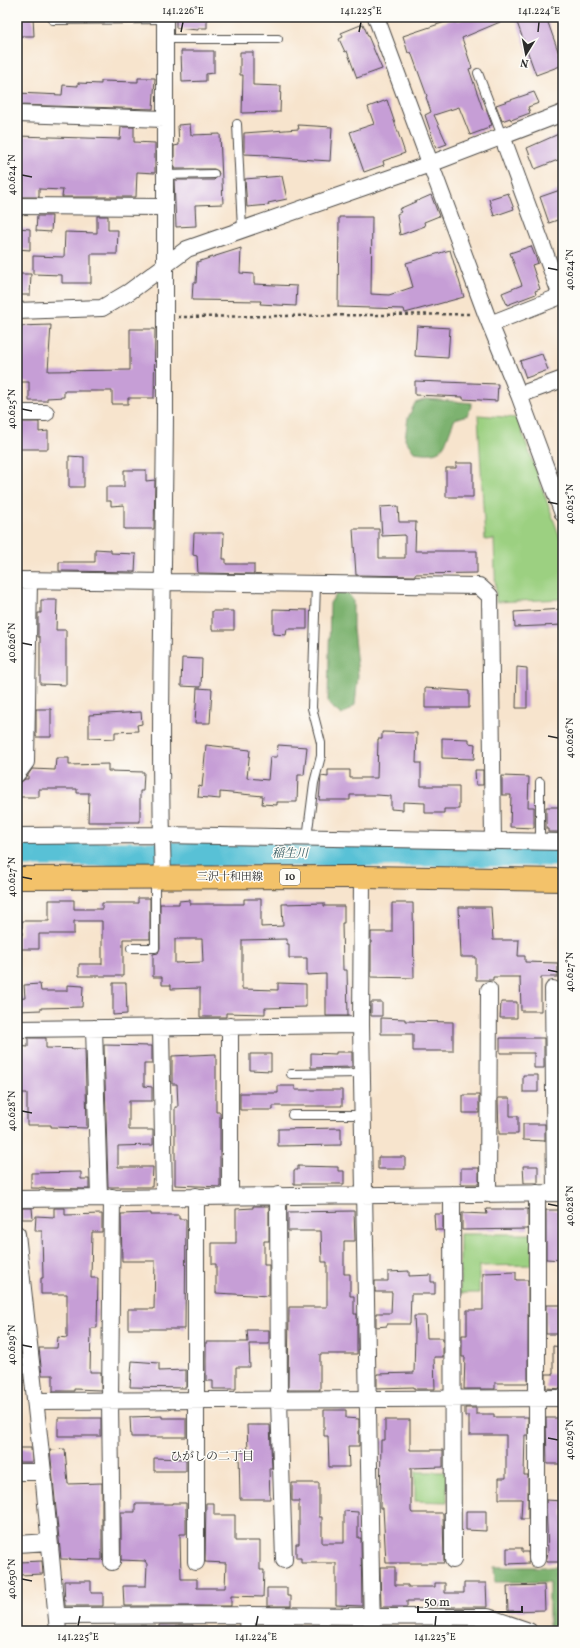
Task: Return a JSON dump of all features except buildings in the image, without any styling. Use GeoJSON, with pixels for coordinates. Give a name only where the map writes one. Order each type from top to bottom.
{"type":"FeatureCollection","features":[{"type":"Feature","properties":{"kind":"main road","name":"三沢十和田線"},"geometry":{"type":"LineString","coordinates":[[17,878],[160,871],[362,877],[563,880]]}},
{"type":"Feature","properties":{"kind":"street"},"geometry":{"type":"LineString","coordinates":[[376,17],[488,319],[519,395],[563,514]]}},
{"type":"Feature","properties":{"kind":"street"},"geometry":{"type":"LineString","coordinates":[[160,871],[162,838],[161,583],[165,415],[164,316],[166,263],[163,207],[164,18]]}},
{"type":"Feature","properties":{"kind":"street"},"geometry":{"type":"LineString","coordinates":[[17,311],[102,308],[135,287],[187,249],[430,164],[563,113]]}},
{"type":"Feature","properties":{"kind":"street"},"geometry":{"type":"LineString","coordinates":[[17,114],[164,119]]}},
{"type":"Feature","properties":{"kind":"street"},"geometry":{"type":"LineString","coordinates":[[488,319],[561,296],[502,136]]}},
{"type":"Feature","properties":{"kind":"street"},"geometry":{"type":"LineString","coordinates":[[17,206],[163,207]]}},
{"type":"Feature","properties":{"kind":"street"},"geometry":{"type":"LineString","coordinates":[[519,395],[563,379]]}},
{"type":"Feature","properties":{"kind":"street"},"geometry":{"type":"LineString","coordinates":[[17,413],[46,413]]}},
{"type":"Feature","properties":{"kind":"street"},"geometry":{"type":"LineString","coordinates":[[17,774],[26,762],[23,580],[479,586],[490,596],[493,841]]}},
{"type":"Feature","properties":{"kind":"street"},"geometry":{"type":"LineString","coordinates":[[17,836],[563,842]]}},
{"type":"Feature","properties":{"kind":"street"},"geometry":{"type":"LineString","coordinates":[[362,877],[361,1025],[372,1624]]}},
{"type":"Feature","properties":{"kind":"street"},"geometry":{"type":"LineString","coordinates":[[17,1199],[559,1193],[559,1133],[553,989]]}},
{"type":"Feature","properties":{"kind":"street"},"geometry":{"type":"LineString","coordinates":[[488,1194],[489,990]]}},
{"type":"Feature","properties":{"kind":"street"},"geometry":{"type":"LineString","coordinates":[[17,1029],[361,1025]]}},
{"type":"Feature","properties":{"kind":"street"},"geometry":{"type":"LineString","coordinates":[[230,1026],[230,1196]]}},
{"type":"Feature","properties":{"kind":"street"},"geometry":{"type":"LineString","coordinates":[[161,1027],[164,1197]]}},
{"type":"Feature","properties":{"kind":"street"},"geometry":{"type":"LineString","coordinates":[[94,1028],[106,1198],[112,1562]]}},
{"type":"Feature","properties":{"kind":"street"},"geometry":{"type":"LineString","coordinates":[[537,1559],[538,1193]]}},
{"type":"Feature","properties":{"kind":"street"},"geometry":{"type":"LineString","coordinates":[[452,1194],[453,1560]]}},
{"type":"Feature","properties":{"kind":"street"},"geometry":{"type":"LineString","coordinates":[[278,1195],[279,1400],[284,1560]]}},
{"type":"Feature","properties":{"kind":"street"},"geometry":{"type":"LineString","coordinates":[[196,1196],[196,1562]]}},
{"type":"Feature","properties":{"kind":"street"},"geometry":{"type":"LineString","coordinates":[[17,1234],[43,1472],[57,1624],[248,1615],[372,1624],[488,1617],[529,1631]]}},
{"type":"Feature","properties":{"kind":"street"},"geometry":{"type":"LineString","coordinates":[[35,1401],[563,1398]]}},
{"type":"Feature","properties":{"kind":"street"},"geometry":{"type":"LineString","coordinates":[[17,1472],[43,1472]]}},
{"type":"Feature","properties":{"kind":"street"},"geometry":{"type":"LineString","coordinates":[[17,1544],[49,1542]]}},
{"type":"Feature","properties":{"kind":"street"},"geometry":{"type":"LineString","coordinates":[[247,1631],[248,1615]]}},
{"type":"Feature","properties":{"kind":"lane"},"geometry":{"type":"LineString","coordinates":[[53,17],[53,20],[84,18],[164,18]]}},
{"type":"Feature","properties":{"kind":"lane"},"geometry":{"type":"LineString","coordinates":[[164,39],[278,39]]}},
{"type":"Feature","properties":{"kind":"lane"},"geometry":{"type":"LineString","coordinates":[[478,73],[502,136]]}},
{"type":"Feature","properties":{"kind":"lane"},"geometry":{"type":"LineString","coordinates":[[237,124],[242,230]]}},
{"type":"Feature","properties":{"kind":"lane"},"geometry":{"type":"LineString","coordinates":[[164,175],[214,174]]}},
{"type":"Feature","properties":{"kind":"lane"},"geometry":{"type":"LineString","coordinates":[[307,838],[314,783],[321,756],[321,743],[312,708],[316,584]]}},
{"type":"Feature","properties":{"kind":"lane"},"geometry":{"type":"LineString","coordinates":[[540,782],[540,842]]}},
{"type":"Feature","properties":{"kind":"lane"},"geometry":{"type":"LineString","coordinates":[[131,948],[155,948],[160,871]]}},
{"type":"Feature","properties":{"kind":"lane"},"geometry":{"type":"LineString","coordinates":[[291,1074],[362,1073]]}},
{"type":"Feature","properties":{"kind":"lane"},"geometry":{"type":"LineString","coordinates":[[292,1115],[363,1115]]}},
{"type":"Feature","properties":{"kind":"path"},"geometry":{"type":"LineString","coordinates":[[164,316],[488,319]]}},
{"type":"Feature","properties":{"kind":"green space"},"geometry":{"type":"Polygon","coordinates":[[[427,399],[472,403],[468,415],[455,419],[443,448],[433,453],[414,452],[405,439],[408,418],[415,403],[427,399]]]}},
{"type":"Feature","properties":{"kind":"green space"},"geometry":{"type":"Polygon","coordinates":[[[478,415],[517,418],[563,546],[563,599],[496,602],[494,539],[485,540],[478,415]]]}},
{"type":"Feature","properties":{"kind":"green space"},"geometry":{"type":"Polygon","coordinates":[[[337,593],[348,593],[353,600],[353,629],[358,675],[355,705],[342,715],[334,709],[328,701],[330,603],[337,593]]]}},
{"type":"Feature","properties":{"kind":"green space"},"geometry":{"type":"Polygon","coordinates":[[[460,1234],[532,1234],[532,1265],[479,1266],[479,1293],[460,1293],[460,1234]]]}},
{"type":"Feature","properties":{"kind":"green space"},"geometry":{"type":"Polygon","coordinates":[[[415,1472],[447,1472],[447,1502],[415,1501],[415,1472]]]}},
{"type":"Feature","properties":{"kind":"green space"},"geometry":{"type":"Polygon","coordinates":[[[494,1567],[563,1567],[563,1631],[549,1630],[549,1582],[495,1582],[494,1567]]]}},
{"type":"Feature","properties":{"kind":"waterway","name":"稲生川"},"geometry":{"type":"LineString","coordinates":[[17,854],[563,854]]}},
{"type":"Feature","properties":{"kind":"district","name":"ひがしの二丁目"},"geometry":{"type":"Point","coordinates":[212,1457]}}]}
